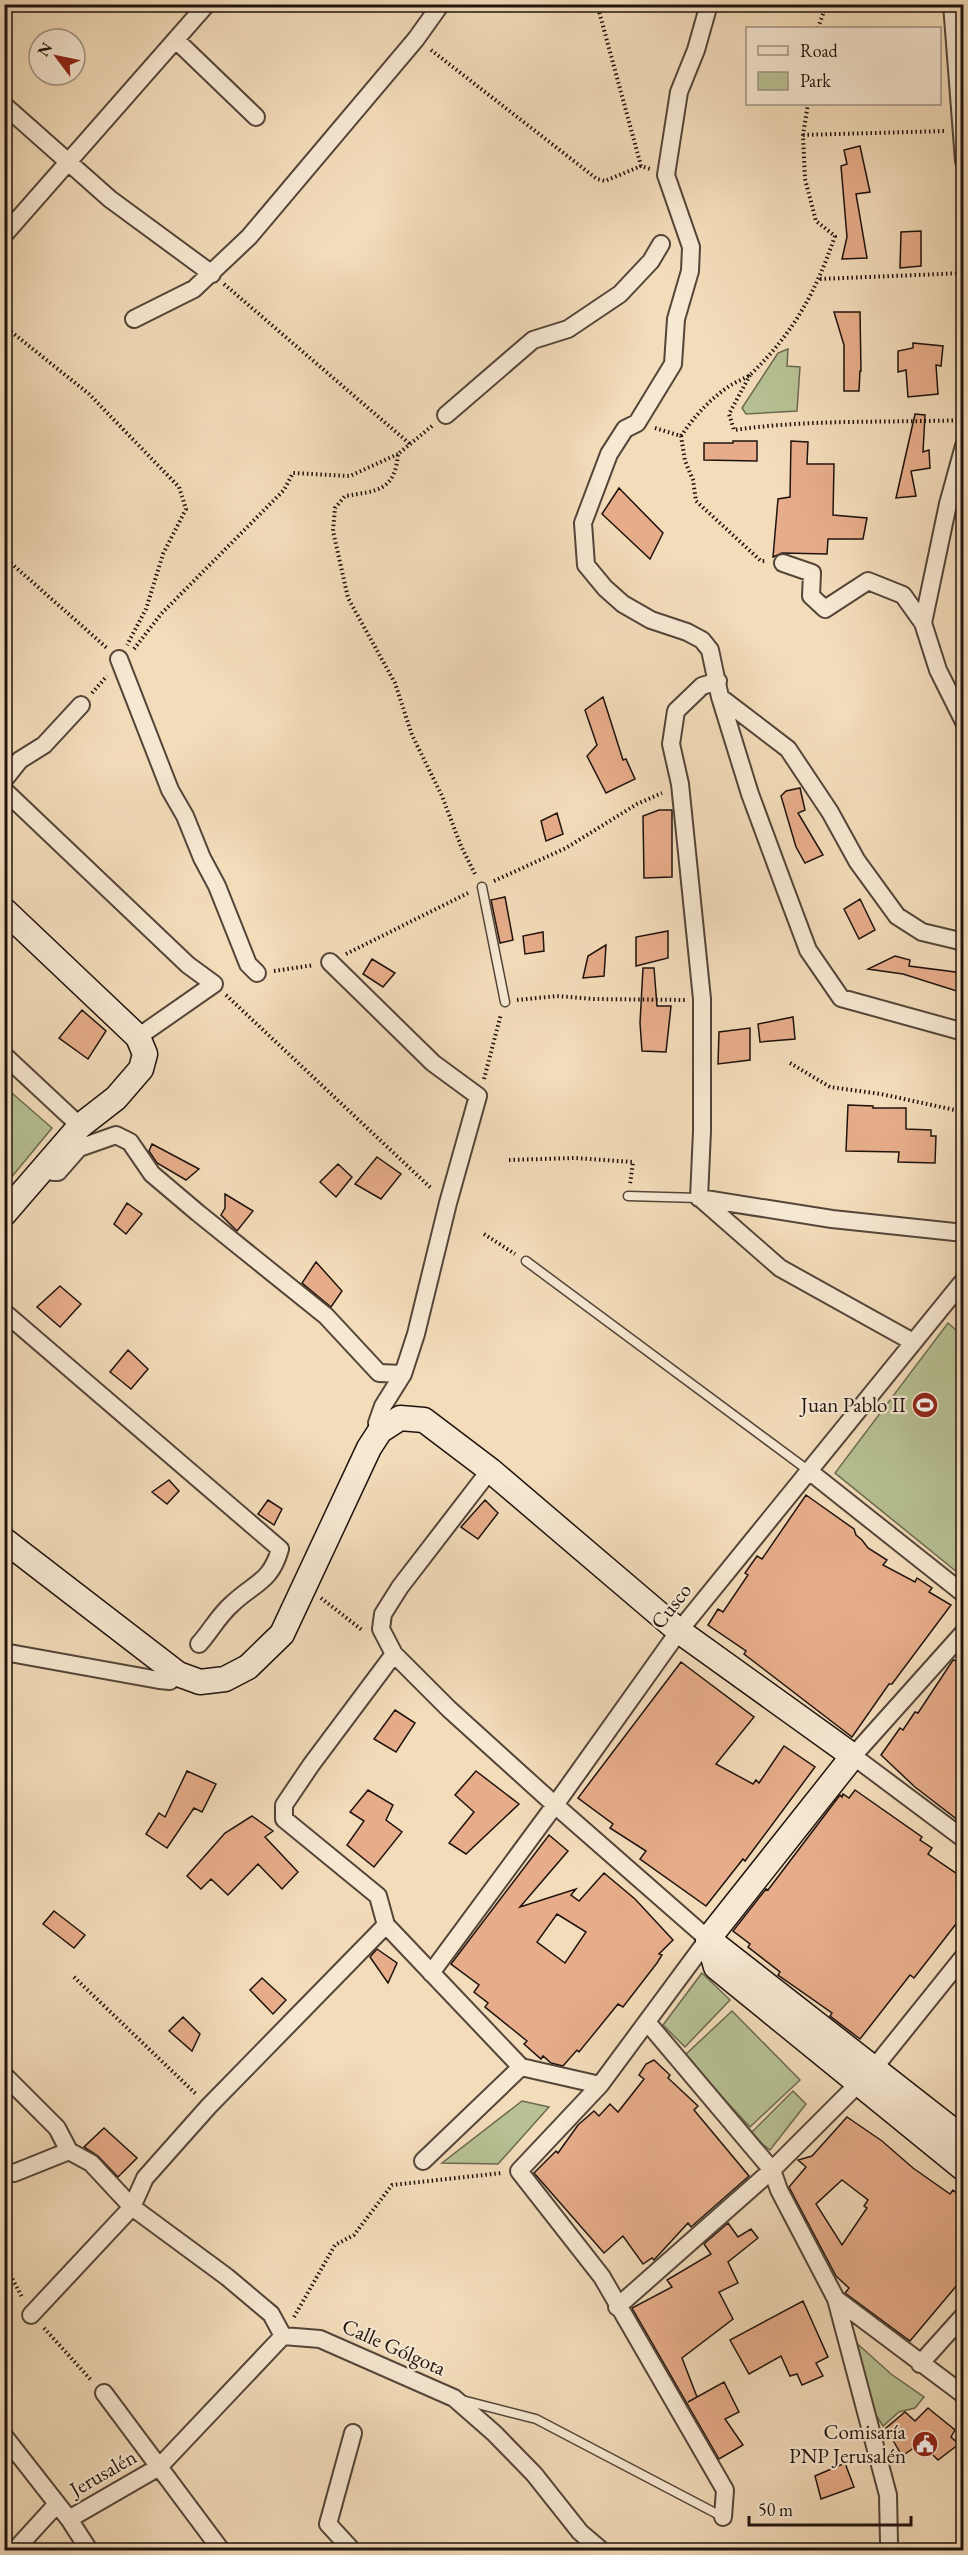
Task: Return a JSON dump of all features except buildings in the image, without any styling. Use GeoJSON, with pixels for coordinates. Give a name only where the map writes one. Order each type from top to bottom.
{"type":"FeatureCollection","features":[{"type":"Feature","properties":{"kind":"street"},"geometry":{"type":"LineString","coordinates":[[134,319],[194,289],[249,237],[416,39],[441,4]]}},
{"type":"Feature","properties":{"kind":"street"},"geometry":{"type":"LineString","coordinates":[[709,4],[696,50],[679,92],[666,175],[691,247],[690,271],[676,320],[673,364],[637,423],[626,429],[609,454],[583,523],[586,565],[605,588],[623,604],[651,621],[687,632],[702,640],[710,650],[713,688],[808,950],[841,998],[963,1032]]}},
{"type":"Feature","properties":{"kind":"street"},"geometry":{"type":"LineString","coordinates":[[952,6],[963,161]]}},
{"type":"Feature","properties":{"kind":"street"},"geometry":{"type":"LineString","coordinates":[[4,235],[176,40],[200,7]]}},
{"type":"Feature","properties":{"kind":"street"},"geometry":{"type":"LineString","coordinates":[[176,40],[256,117]]}},
{"type":"Feature","properties":{"kind":"street"},"geometry":{"type":"LineString","coordinates":[[4,105],[110,200],[212,274]]}},
{"type":"Feature","properties":{"kind":"street"},"geometry":{"type":"LineString","coordinates":[[446,416],[533,340],[568,329],[620,294],[651,261],[661,244]]}},
{"type":"Feature","properties":{"kind":"street"},"geometry":{"type":"LineString","coordinates":[[923,623],[948,504],[963,446]]}},
{"type":"Feature","properties":{"kind":"street"},"geometry":{"type":"LineString","coordinates":[[783,563],[812,573],[811,596],[825,609],[868,581],[903,595],[923,623],[938,670],[963,722]]}},
{"type":"Feature","properties":{"kind":"street"},"geometry":{"type":"LineString","coordinates":[[125,656],[170,790],[185,816],[202,858],[217,886],[248,964],[257,974]]}},
{"type":"Feature","properties":{"kind":"street"},"geometry":{"type":"LineString","coordinates":[[699,1198],[702,1131],[702,999],[680,784],[671,744],[676,711],[713,688]]}},
{"type":"Feature","properties":{"kind":"street"},"geometry":{"type":"LineString","coordinates":[[713,688],[788,749],[830,812],[857,861],[897,916],[922,932],[963,942]]}},
{"type":"Feature","properties":{"kind":"street"},"geometry":{"type":"LineString","coordinates":[[4,780],[20,760],[44,745],[81,705]]}},
{"type":"Feature","properties":{"kind":"street"},"geometry":{"type":"LineString","coordinates":[[4,790],[188,965],[214,984],[138,1037]]}},
{"type":"Feature","properties":{"kind":"street"},"geometry":{"type":"LineString","coordinates":[[4,910],[138,1037],[145,1054],[141,1069],[116,1098],[80,1126],[4,1214]]}},
{"type":"Feature","properties":{"kind":"street"},"geometry":{"type":"LineString","coordinates":[[330,962],[433,1063],[478,1096],[448,1203],[416,1334],[403,1374],[383,1406],[377,1423],[380,1431]]}},
{"type":"Feature","properties":{"kind":"street"},"geometry":{"type":"LineString","coordinates":[[4,1055],[80,1126]]}},
{"type":"Feature","properties":{"kind":"street"},"geometry":{"type":"LineString","coordinates":[[46,1166],[52,1172],[58,1172],[79,1148],[116,1135],[130,1142],[152,1174],[327,1316],[379,1373],[403,1374]]}},
{"type":"Feature","properties":{"kind":"street"},"geometry":{"type":"LineString","coordinates":[[699,1198],[832,1219],[963,1233]]}},
{"type":"Feature","properties":{"kind":"street"},"geometry":{"type":"LineString","coordinates":[[699,1198],[780,1268],[913,1342]]}},
{"type":"Feature","properties":{"kind":"street","name":"Cusco"},"geometry":{"type":"LineString","coordinates":[[431,1973],[679,1631],[913,1342],[956,1302],[963,1280]]}},
{"type":"Feature","properties":{"kind":"street"},"geometry":{"type":"LineString","coordinates":[[4,1312],[280,1549],[277,1562],[260,1584],[231,1604],[199,1644]]}},
{"type":"Feature","properties":{"kind":"street"},"geometry":{"type":"LineString","coordinates":[[4,1540],[178,1674],[200,1682],[225,1679],[248,1667],[282,1634],[369,1448],[380,1431],[400,1418],[424,1420],[490,1470],[679,1631],[853,1756],[963,1839]]}},
{"type":"Feature","properties":{"kind":"street"},"geometry":{"type":"LineString","coordinates":[[490,1470],[400,1587],[383,1614],[381,1629],[394,1654],[448,1709],[708,1939],[716,1967],[865,2076],[963,2139]]}},
{"type":"Feature","properties":{"kind":"street"},"geometry":{"type":"LineString","coordinates":[[809,1470],[963,1594]]}},
{"type":"Feature","properties":{"kind":"street"},"geometry":{"type":"LineString","coordinates":[[723,2517],[725,2490],[617,2307],[602,2277],[519,2171],[600,2085],[708,1939],[853,1756],[963,1632]]}},
{"type":"Feature","properties":{"kind":"street"},"geometry":{"type":"LineString","coordinates":[[4,1652],[159,1680],[170,1681],[178,1674]]}},
{"type":"Feature","properties":{"kind":"street"},"geometry":{"type":"LineString","coordinates":[[394,1654],[284,1805],[284,1820],[378,1896],[386,1925],[521,2067],[600,2085]]}},
{"type":"Feature","properties":{"kind":"street"},"geometry":{"type":"LineString","coordinates":[[32,2314],[132,2207],[145,2178],[209,2106],[386,1925]]}},
{"type":"Feature","properties":{"kind":"street"},"geometry":{"type":"LineString","coordinates":[[617,2307],[772,2170],[865,2076],[963,1956]]}},
{"type":"Feature","properties":{"kind":"street"},"geometry":{"type":"LineString","coordinates":[[647,2022],[678,2062],[772,2170],[779,2190],[836,2299],[888,2495],[889,2543]]}},
{"type":"Feature","properties":{"kind":"street"},"geometry":{"type":"LineString","coordinates":[[423,2161],[521,2067]]}},
{"type":"Feature","properties":{"kind":"street"},"geometry":{"type":"LineString","coordinates":[[4,2075],[57,2128],[69,2151],[91,2163],[132,2207],[271,2313],[283,2336],[159,2467]]}},
{"type":"Feature","properties":{"kind":"street"},"geometry":{"type":"LineString","coordinates":[[865,2076],[963,2169]]}},
{"type":"Feature","properties":{"kind":"street"},"geometry":{"type":"LineString","coordinates":[[4,2172],[14,2173],[69,2151]]}},
{"type":"Feature","properties":{"kind":"street"},"geometry":{"type":"LineString","coordinates":[[836,2299],[963,2395]]}},
{"type":"Feature","properties":{"kind":"street"},"geometry":{"type":"LineString","coordinates":[[920,2364],[963,2315]]}},
{"type":"Feature","properties":{"kind":"street","name":"Calle Gólgota"},"geometry":{"type":"LineString","coordinates":[[283,2336],[320,2339],[454,2398],[494,2433],[534,2474],[580,2532],[601,2550]]}},
{"type":"Feature","properties":{"kind":"street"},"geometry":{"type":"LineString","coordinates":[[104,2393],[221,2550]]}},
{"type":"Feature","properties":{"kind":"street"},"geometry":{"type":"LineString","coordinates":[[352,2550],[328,2524],[353,2433]]}},
{"type":"Feature","properties":{"kind":"street"},"geometry":{"type":"LineString","coordinates":[[4,2436],[69,2519],[90,2550]]}},
{"type":"Feature","properties":{"kind":"street","name":"Jerusalén"},"geometry":{"type":"LineString","coordinates":[[69,2519],[159,2467]]}},
{"type":"Feature","properties":{"kind":"street"},"geometry":{"type":"LineString","coordinates":[[15,2550],[57,2504]]}},
{"type":"Feature","properties":{"kind":"lane"},"geometry":{"type":"LineString","coordinates":[[482,887],[504,1002]]}},
{"type":"Feature","properties":{"kind":"lane"},"geometry":{"type":"LineString","coordinates":[[628,1196],[699,1198]]}},
{"type":"Feature","properties":{"kind":"lane"},"geometry":{"type":"LineString","coordinates":[[526,1261],[809,1470]]}},
{"type":"Feature","properties":{"kind":"lane"},"geometry":{"type":"LineString","coordinates":[[454,2398],[536,2419],[723,2517]]}},
{"type":"Feature","properties":{"kind":"path"},"geometry":{"type":"LineString","coordinates":[[597,4],[641,166]]}},
{"type":"Feature","properties":{"kind":"path"},"geometry":{"type":"LineString","coordinates":[[818,27],[825,11],[952,6]]}},
{"type":"Feature","properties":{"kind":"path"},"geometry":{"type":"LineString","coordinates":[[416,39],[597,179],[605,181],[641,166],[666,175]]}},
{"type":"Feature","properties":{"kind":"path"},"geometry":{"type":"LineString","coordinates":[[808,105],[803,135],[805,179],[816,221],[835,236],[820,279],[796,322],[751,374],[729,414],[734,430],[767,425],[845,420],[886,423],[963,420]]}},
{"type":"Feature","properties":{"kind":"path"},"geometry":{"type":"LineString","coordinates":[[803,135],[961,131]]}},
{"type":"Feature","properties":{"kind":"path"},"geometry":{"type":"LineString","coordinates":[[820,279],[963,273]]}},
{"type":"Feature","properties":{"kind":"path"},"geometry":{"type":"LineString","coordinates":[[212,274],[410,444]]}},
{"type":"Feature","properties":{"kind":"path"},"geometry":{"type":"LineString","coordinates":[[4,326],[89,394],[179,487],[186,509],[163,554],[146,609],[125,656]]}},
{"type":"Feature","properties":{"kind":"path"},"geometry":{"type":"LineString","coordinates":[[751,374],[729,386],[697,414],[681,436],[685,461],[693,480],[696,501],[761,561],[783,563]]}},
{"type":"Feature","properties":{"kind":"path"},"geometry":{"type":"LineString","coordinates":[[81,705],[161,614],[284,490],[292,473],[350,476],[398,454],[446,416]]}},
{"type":"Feature","properties":{"kind":"path"},"geometry":{"type":"LineString","coordinates":[[637,423],[681,436]]}},
{"type":"Feature","properties":{"kind":"path"},"geometry":{"type":"LineString","coordinates":[[398,454],[397,466],[391,481],[373,491],[345,496],[335,508],[333,531],[348,598],[395,683],[412,735],[442,796],[461,846],[482,887]]}},
{"type":"Feature","properties":{"kind":"path"},"geometry":{"type":"LineString","coordinates":[[4,556],[125,656]]}},
{"type":"Feature","properties":{"kind":"path"},"geometry":{"type":"LineString","coordinates":[[257,974],[330,962],[566,848],[638,804],[680,784]]}},
{"type":"Feature","properties":{"kind":"path"},"geometry":{"type":"LineString","coordinates":[[214,984],[448,1203]]}},
{"type":"Feature","properties":{"kind":"path"},"geometry":{"type":"LineString","coordinates":[[478,1096],[504,1002],[557,996],[647,1001],[702,999]]}},
{"type":"Feature","properties":{"kind":"path"},"geometry":{"type":"LineString","coordinates":[[790,1063],[830,1088],[892,1096],[963,1112]]}},
{"type":"Feature","properties":{"kind":"path"},"geometry":{"type":"LineString","coordinates":[[509,1160],[575,1158],[633,1162],[628,1196]]}},
{"type":"Feature","properties":{"kind":"path"},"geometry":{"type":"LineString","coordinates":[[484,1234],[526,1261]]}},
{"type":"Feature","properties":{"kind":"path"},"geometry":{"type":"LineString","coordinates":[[303,1585],[394,1654]]}},
{"type":"Feature","properties":{"kind":"path"},"geometry":{"type":"LineString","coordinates":[[74,1977],[209,2106]]}},
{"type":"Feature","properties":{"kind":"path"},"geometry":{"type":"LineString","coordinates":[[283,2336],[335,2245],[354,2235],[392,2185],[519,2171]]}},
{"type":"Feature","properties":{"kind":"path"},"geometry":{"type":"LineString","coordinates":[[4,2263],[32,2314],[104,2393]]}},
{"type":"Feature","properties":{"kind":"green space"},"geometry":{"type":"Polygon","coordinates":[[[788,349],[787,366],[800,367],[797,411],[746,414],[742,408],[778,353],[788,349]]]}},
{"type":"Feature","properties":{"kind":"green space"},"geometry":{"type":"Polygon","coordinates":[[[5,1087],[52,1128],[5,1185],[5,1087]]]}},
{"type":"Feature","properties":{"kind":"green space","name":"Juan Pablo II"},"geometry":{"type":"Polygon","coordinates":[[[948,1323],[963,1336],[963,1577],[835,1473],[948,1323]]]}},
{"type":"Feature","properties":{"kind":"green space"},"geometry":{"type":"Polygon","coordinates":[[[702,1973],[730,2000],[685,2047],[663,2025],[702,1973]]]}},
{"type":"Feature","properties":{"kind":"green space"},"geometry":{"type":"Polygon","coordinates":[[[732,2011],[800,2080],[750,2127],[684,2056],[732,2011]]]}},
{"type":"Feature","properties":{"kind":"green space"},"geometry":{"type":"Polygon","coordinates":[[[793,2091],[806,2104],[770,2150],[750,2134],[793,2091]]]}},
{"type":"Feature","properties":{"kind":"green space"},"geometry":{"type":"Polygon","coordinates":[[[522,2101],[549,2107],[498,2164],[442,2163],[522,2101]]]}},
{"type":"Feature","properties":{"kind":"green space"},"geometry":{"type":"Polygon","coordinates":[[[851,2338],[891,2374],[924,2397],[915,2408],[899,2412],[883,2426],[874,2412],[851,2338]]]}},
{"type":"Feature","properties":{"kind":"place","name":"Juan Pablo II"},"geometry":{"type":"Point","coordinates":[925,1405]}},
{"type":"Feature","properties":{"kind":"place","name":"Comisaría PNP Jerusalén"},"geometry":{"type":"Point","coordinates":[925,2444]}}]}
